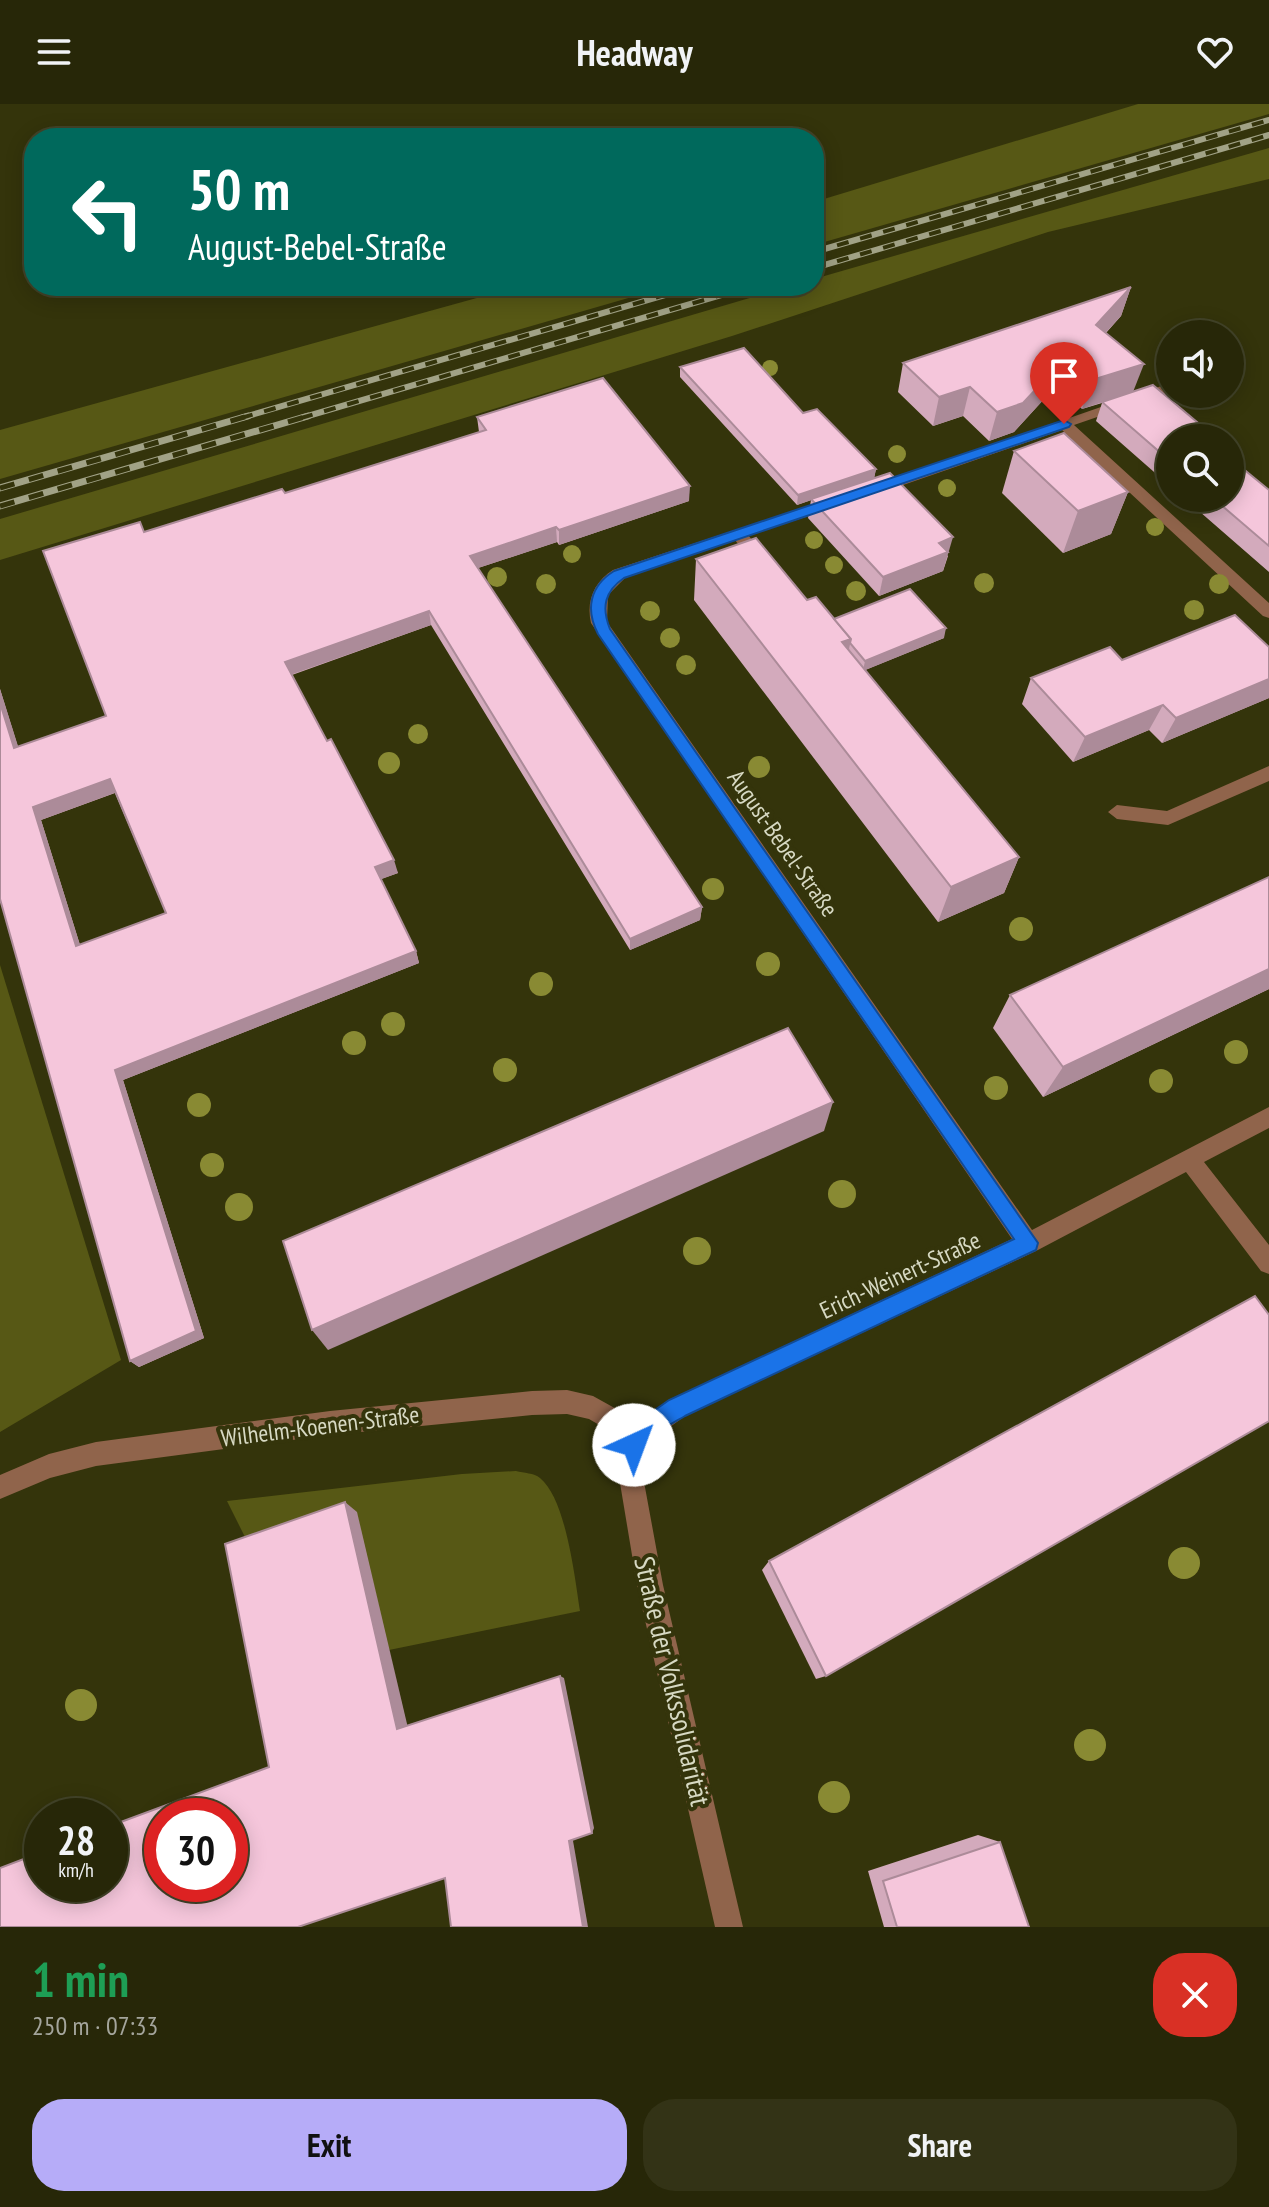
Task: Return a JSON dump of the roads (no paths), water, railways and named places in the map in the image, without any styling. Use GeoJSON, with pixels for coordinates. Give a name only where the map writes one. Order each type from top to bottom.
{"type":"FeatureCollection","features":[{"type":"Feature","properties":{"kind":"street","name":"August-Bebel-Straße"},"geometry":{"type":"LineString","coordinates":[[1028,1243],[599,623],[597,605],[609,579],[1156,392]]}},
{"type":"Feature","properties":{"kind":"street"},"geometry":{"type":"LineString","coordinates":[[1064,424],[1269,612]]}},
{"type":"Feature","properties":{"kind":"street"},"geometry":{"type":"LineString","coordinates":[[738,533],[778,583]]}},
{"type":"Feature","properties":{"kind":"street"},"geometry":{"type":"LineString","coordinates":[[1117,812],[1168,818],[1269,773]]}},
{"type":"Feature","properties":{"kind":"street","name":"Erich-Weinert-Straße"},"geometry":{"type":"LineString","coordinates":[[639,1435],[677,1408],[1028,1243],[1269,1117]]}},
{"type":"Feature","properties":{"kind":"street"},"geometry":{"type":"LineString","coordinates":[[1189,1159],[1269,1263]]}},
{"type":"Feature","properties":{"kind":"street","name":"Wilhelm-Koenen-Straße"},"geometry":{"type":"LineString","coordinates":[[0,1487],[49,1466],[96,1454],[330,1423],[532,1403],[567,1402],[593,1408],[639,1435]]}},
{"type":"Feature","properties":{"kind":"street","name":"Straße der Volkssolidarität"},"geometry":{"type":"LineString","coordinates":[[639,1435],[631,1457],[632,1487],[650,1585],[729,1927]]}},
{"type":"Feature","properties":{"kind":"railway"},"geometry":{"type":"LineString","coordinates":[[824,249],[1269,120]]}},
{"type":"Feature","properties":{"kind":"railway"},"geometry":{"type":"LineString","coordinates":[[824,265],[1269,135]]}},
{"type":"Feature","properties":{"kind":"railway"},"geometry":{"type":"LineString","coordinates":[[241,418],[662,296]]}},
{"type":"Feature","properties":{"kind":"railway"},"geometry":{"type":"LineString","coordinates":[[301,418],[718,296]]}},
{"type":"Feature","properties":{"kind":"railway"},"geometry":{"type":"LineString","coordinates":[[0,488],[248,416]]}},
{"type":"Feature","properties":{"kind":"railway"},"geometry":{"type":"LineString","coordinates":[[0,506],[308,416]]}}]}
